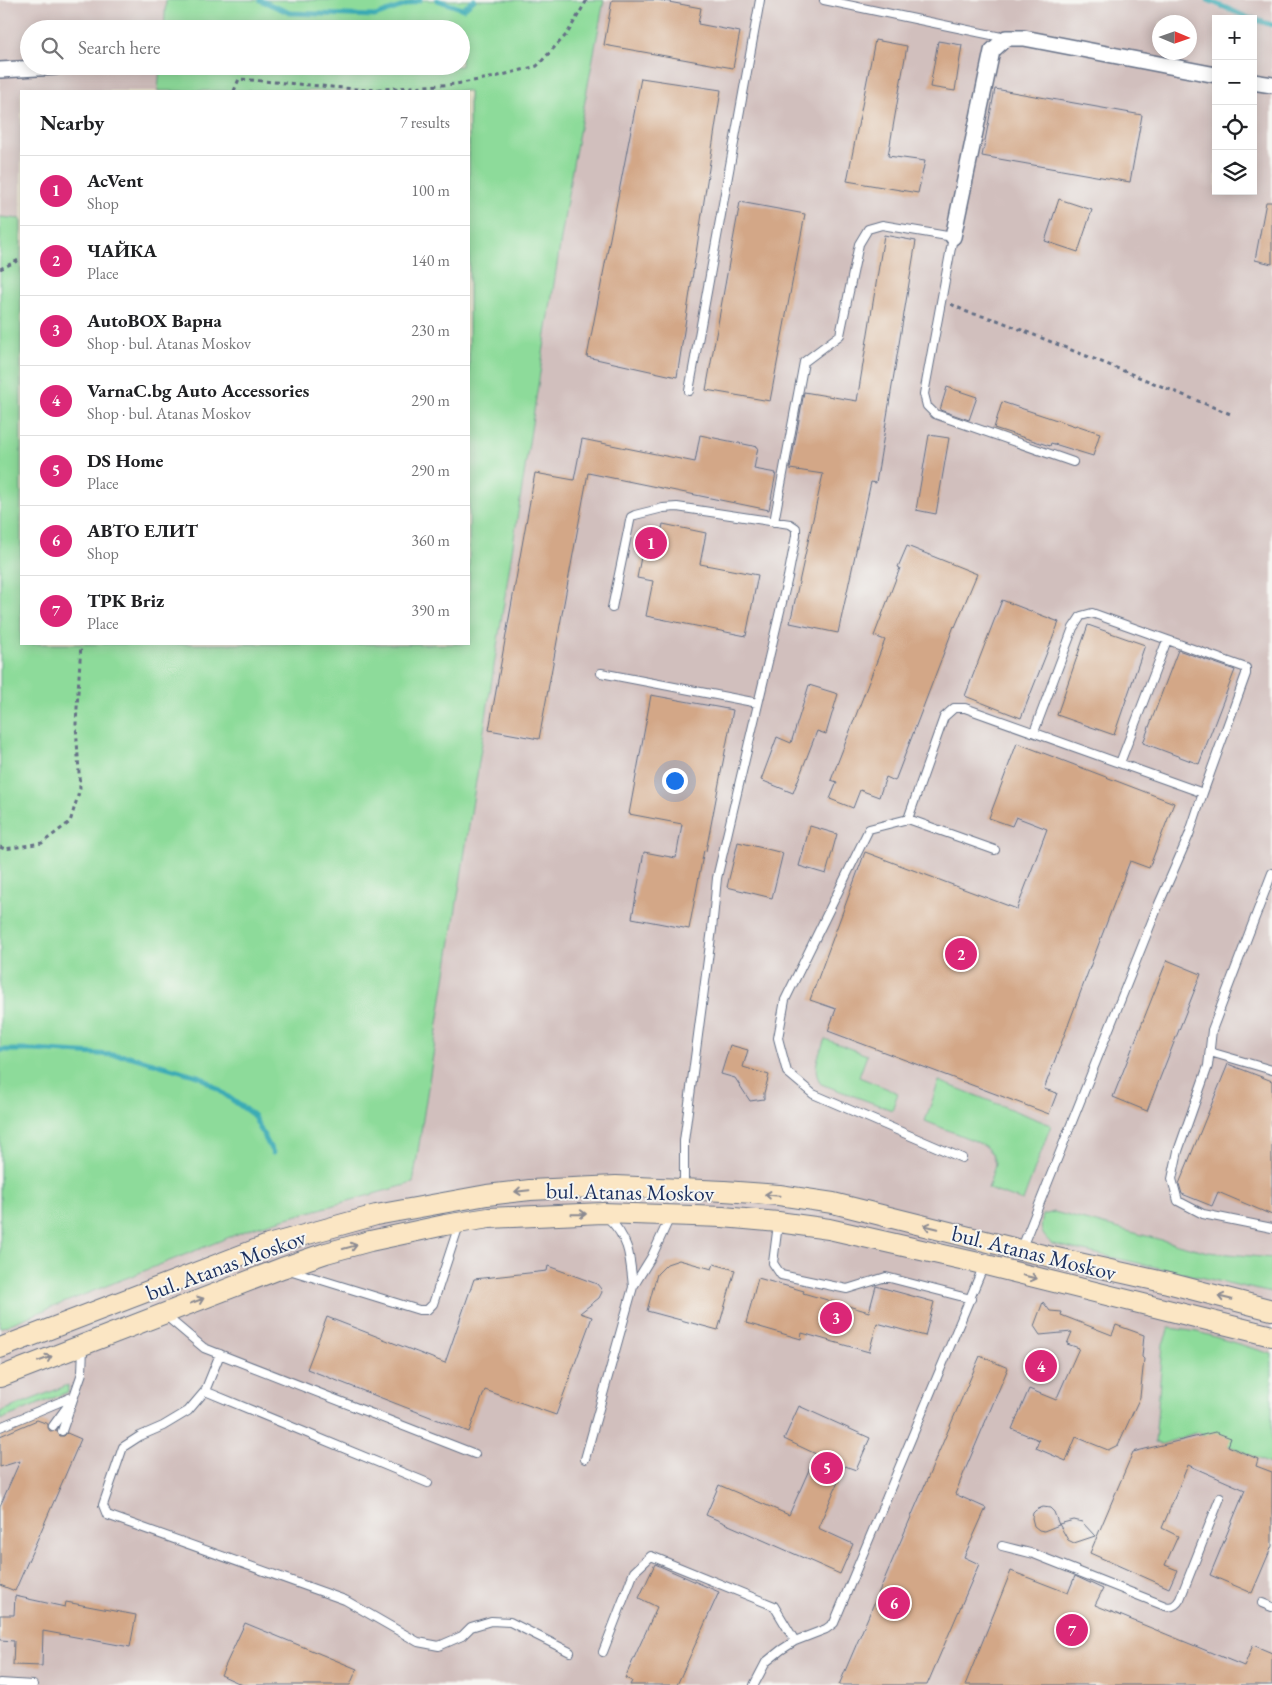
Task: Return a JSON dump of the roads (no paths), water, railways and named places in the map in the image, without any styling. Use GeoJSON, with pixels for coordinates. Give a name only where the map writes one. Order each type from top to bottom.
{"type":"FeatureCollection","features":[{"type":"Feature","properties":{"kind":"main road","name":"bul. Atanas Moskov"},"geometry":{"type":"LineString","coordinates":[[0,1348],[268,1245],[376,1215],[444,1202],[530,1190],[616,1186],[779,1195],[833,1203],[1021,1250],[1168,1283],[1272,1310]]}},
{"type":"Feature","properties":{"kind":"main road","name":"bul. Atanas Moskov"},"geometry":{"type":"LineString","coordinates":[[0,1377],[282,1268],[370,1241],[498,1217],[603,1213],[723,1217],[829,1229],[1272,1336]]}},
{"type":"Feature","properties":{"kind":"main road"},"geometry":{"type":"LineString","coordinates":[[1007,1271],[998,1262],[996,1255],[1002,1250],[1021,1250]]}},
{"type":"Feature","properties":{"kind":"street"},"geometry":{"type":"LineString","coordinates":[[953,238],[992,51],[1006,38],[1024,38],[1212,74]]}},
{"type":"Feature","properties":{"kind":"street"},"geometry":{"type":"LineString","coordinates":[[0,70],[20,69]]}},
{"type":"Feature","properties":{"kind":"street"},"geometry":{"type":"LineString","coordinates":[[1257,83],[1272,85]]}},
{"type":"Feature","properties":{"kind":"lane"},"geometry":{"type":"LineString","coordinates":[[689,391],[760,0]]}},
{"type":"Feature","properties":{"kind":"lane"},"geometry":{"type":"LineString","coordinates":[[824,0],[1006,38]]}},
{"type":"Feature","properties":{"kind":"lane"},"geometry":{"type":"LineString","coordinates":[[774,522],[804,362],[840,335],[859,244],[868,230],[882,225],[953,238],[924,394],[927,406],[935,414],[1073,462]]}},
{"type":"Feature","properties":{"kind":"lane"},"geometry":{"type":"LineString","coordinates":[[612,608],[631,517],[663,508],[677,507],[790,524],[796,528],[788,577],[717,878],[684,1140],[684,1189]]}},
{"type":"Feature","properties":{"kind":"lane"},"geometry":{"type":"LineString","coordinates":[[1021,1250],[1158,906],[1189,835],[1246,674],[1246,668],[1092,613],[1081,616],[1073,628],[1034,732]]}},
{"type":"Feature","properties":{"kind":"lane"},"geometry":{"type":"LineString","coordinates":[[1120,763],[1168,640]]}},
{"type":"Feature","properties":{"kind":"lane"},"geometry":{"type":"LineString","coordinates":[[601,673],[758,703]]}},
{"type":"Feature","properties":{"kind":"lane"},"geometry":{"type":"LineString","coordinates":[[908,818],[944,717],[954,708],[964,708],[1203,793]]}},
{"type":"Feature","properties":{"kind":"lane"},"geometry":{"type":"LineString","coordinates":[[962,1158],[813,1094],[788,1072],[778,1038],[785,1000],[869,829],[908,818],[995,850]]}},
{"type":"Feature","properties":{"kind":"lane"},"geometry":{"type":"LineString","coordinates":[[1272,873],[1212,1030],[1208,1066],[1178,1151],[1172,1179],[1178,1201],[1203,1214],[1272,1228]]}},
{"type":"Feature","properties":{"kind":"lane"},"geometry":{"type":"LineString","coordinates":[[1210,1052],[1271,1068]]}},
{"type":"Feature","properties":{"kind":"lane"},"geometry":{"type":"LineString","coordinates":[[603,1213],[618,1228],[625,1242],[631,1260],[633,1287]]}},
{"type":"Feature","properties":{"kind":"lane"},"geometry":{"type":"LineString","coordinates":[[585,1459],[633,1287],[652,1256],[671,1215]]}},
{"type":"Feature","properties":{"kind":"lane"},"geometry":{"type":"LineString","coordinates":[[778,1222],[773,1263],[781,1275],[847,1289],[886,1277],[971,1299]]}},
{"type":"Feature","properties":{"kind":"lane"},"geometry":{"type":"LineString","coordinates":[[282,1268],[419,1310],[427,1310],[433,1304],[459,1223]]}},
{"type":"Feature","properties":{"kind":"lane"},"geometry":{"type":"LineString","coordinates":[[754,1685],[766,1662],[795,1641],[826,1629],[834,1623],[984,1265]]}},
{"type":"Feature","properties":{"kind":"lane"},"geometry":{"type":"LineString","coordinates":[[164,1313],[204,1348],[475,1454]]}},
{"type":"Feature","properties":{"kind":"lane"},"geometry":{"type":"LineString","coordinates":[[62,1430],[82,1373],[83,1345]]}},
{"type":"Feature","properties":{"kind":"lane"},"geometry":{"type":"LineString","coordinates":[[220,1354],[205,1391],[188,1411],[123,1447],[103,1505],[107,1515],[345,1600],[418,1642],[440,1646],[462,1636],[471,1627],[491,1621],[510,1622],[570,1652]]}},
{"type":"Feature","properties":{"kind":"lane"},"geometry":{"type":"LineString","coordinates":[[205,1391],[428,1483]]}},
{"type":"Feature","properties":{"kind":"lane"},"geometry":{"type":"LineString","coordinates":[[53,1426],[74,1396]]}},
{"type":"Feature","properties":{"kind":"lane"},"geometry":{"type":"LineString","coordinates":[[0,1427],[74,1396]]}},
{"type":"Feature","properties":{"kind":"lane"},"geometry":{"type":"LineString","coordinates":[[1002,1546],[1034,1554],[1165,1606],[1172,1607],[1180,1599],[1220,1498]]}},
{"type":"Feature","properties":{"kind":"lane"},"geometry":{"type":"LineString","coordinates":[[603,1652],[634,1572],[652,1556],[774,1606],[795,1641]]}},
{"type":"Feature","properties":{"kind":"lane"},"geometry":{"type":"LineString","coordinates":[[1262,1602],[1272,1607]]}},
{"type":"Feature","properties":{"kind":"lane"},"geometry":{"type":"LineString","coordinates":[[0,1682],[33,1685]]}},
{"type":"Feature","properties":{"kind":"waterway"},"geometry":{"type":"LineString","coordinates":[[260,0],[290,13],[375,16],[420,0]]}},
{"type":"Feature","properties":{"kind":"waterway"},"geometry":{"type":"LineString","coordinates":[[437,0],[463,9],[474,0]]}},
{"type":"Feature","properties":{"kind":"waterway"},"geometry":{"type":"LineString","coordinates":[[1208,0],[1242,15]]}},
{"type":"Feature","properties":{"kind":"waterway"},"geometry":{"type":"LineString","coordinates":[[1257,20],[1272,25]]}},
{"type":"Feature","properties":{"kind":"waterway"},"geometry":{"type":"LineString","coordinates":[[0,1050],[34,1050],[129,1056],[201,1077],[253,1115],[273,1153]]}},
{"type":"Feature","properties":{"kind":"place","name":"AcVent"},"geometry":{"type":"Point","coordinates":[651,543]}},
{"type":"Feature","properties":{"kind":"place","name":"ЧАЙКА"},"geometry":{"type":"Point","coordinates":[961,954]}},
{"type":"Feature","properties":{"kind":"place","name":"AutoBOX Варна"},"geometry":{"type":"Point","coordinates":[836,1318]}},
{"type":"Feature","properties":{"kind":"place","name":"VarnaC.bg Auto Accessories"},"geometry":{"type":"Point","coordinates":[1041,1366]}},
{"type":"Feature","properties":{"kind":"place","name":"DS Home"},"geometry":{"type":"Point","coordinates":[827,1468]}},
{"type":"Feature","properties":{"kind":"place","name":"АВТО ЕЛИТ"},"geometry":{"type":"Point","coordinates":[894,1603]}},
{"type":"Feature","properties":{"kind":"place","name":"TPK Briz"},"geometry":{"type":"Point","coordinates":[1072,1630]}}]}
